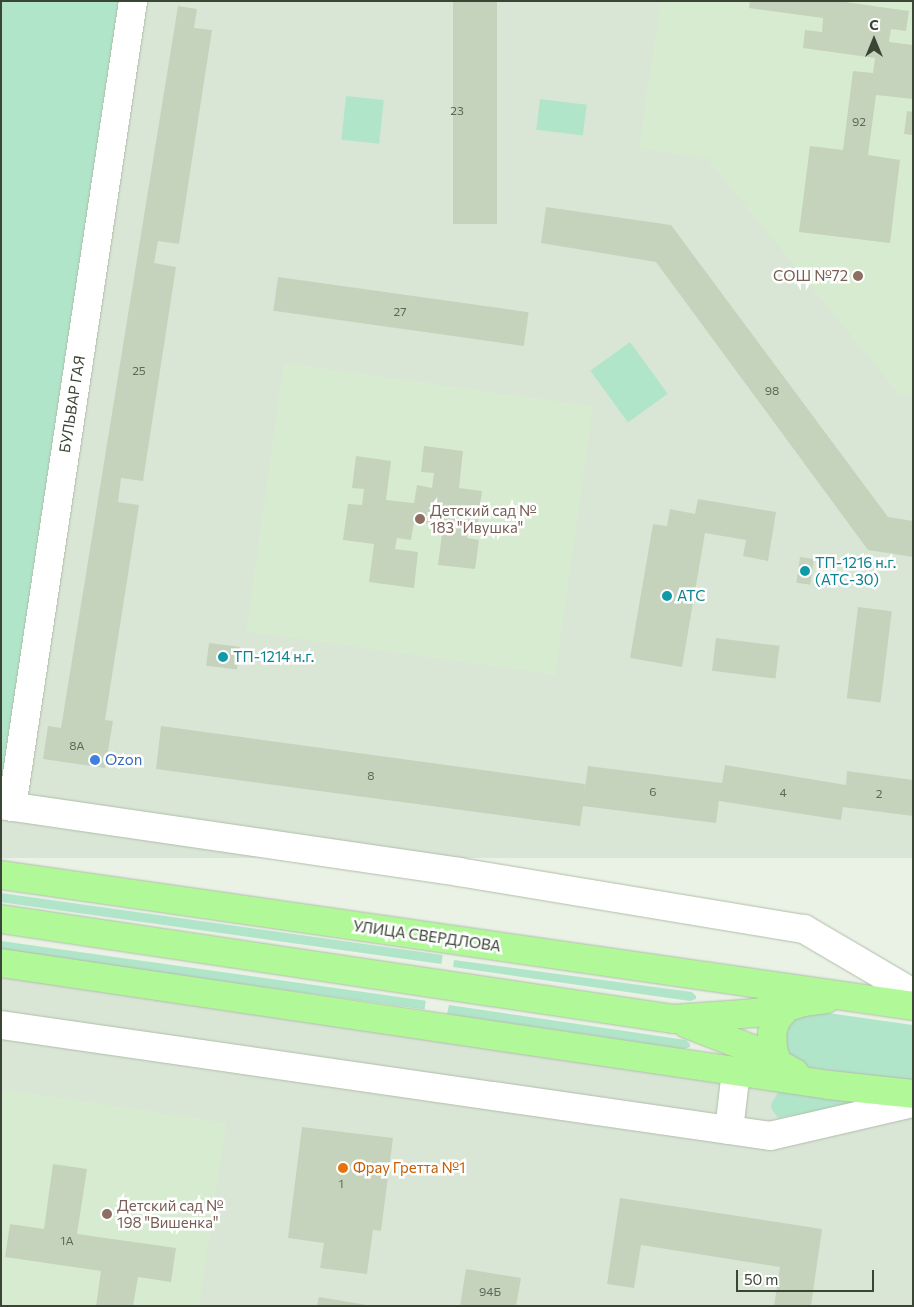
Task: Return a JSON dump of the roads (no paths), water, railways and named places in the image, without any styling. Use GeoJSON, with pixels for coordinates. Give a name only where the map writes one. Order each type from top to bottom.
{"type":"FeatureCollection","features":[{"type":"Feature","properties":{"kind":"main road","name":"УЛИЦА СВЕРДЛОВА"},"geometry":{"type":"LineString","coordinates":[[1,875],[913,1006]]}},
{"type":"Feature","properties":{"kind":"main road","name":"УЛИЦА СВЕРДЛОВА"},"geometry":{"type":"LineString","coordinates":[[1,919],[673,1019],[722,1017],[787,1007],[803,1002],[852,996]]}},
{"type":"Feature","properties":{"kind":"main road","name":"УЛИЦА СВЕРДЛОВА"},"geometry":{"type":"LineString","coordinates":[[1,963],[829,1085],[913,1094]]}},
{"type":"Feature","properties":{"kind":"main road"},"geometry":{"type":"LineString","coordinates":[[778,1064],[773,1050],[772,1033],[776,1020],[787,1007]]}},
{"type":"Feature","properties":{"kind":"main road","name":"УЛИЦА СВЕРДЛОВА"},"geometry":{"type":"LineString","coordinates":[[673,1019],[752,1049],[792,1072],[829,1085]]}},
{"type":"Feature","properties":{"kind":"street","name":"БУЛЬВАР ГАЯ"},"geometry":{"type":"LineString","coordinates":[[7,806],[133,1]]}},
{"type":"Feature","properties":{"kind":"street"},"geometry":{"type":"LineString","coordinates":[[7,806],[459,872],[804,929],[913,993]]}},
{"type":"Feature","properties":{"kind":"street"},"geometry":{"type":"LineString","coordinates":[[1,1025],[770,1136],[913,1103]]}},
{"type":"Feature","properties":{"kind":"street"},"geometry":{"type":"LineString","coordinates":[[729,1130],[736,1071]]}},
{"type":"Feature","properties":{"kind":"place","name":"СОШ №72"},"geometry":{"type":"Point","coordinates":[858,276]}},
{"type":"Feature","properties":{"kind":"place","name":"Детский сад № 183 \"Ивушка\""},"geometry":{"type":"Point","coordinates":[420,519]}},
{"type":"Feature","properties":{"kind":"place","name":"ТП-1216 н.г. (АТС-30)"},"geometry":{"type":"Point","coordinates":[805,571]}},
{"type":"Feature","properties":{"kind":"place","name":"АТС"},"geometry":{"type":"Point","coordinates":[667,596]}},
{"type":"Feature","properties":{"kind":"place","name":"ТП-1214 н.г."},"geometry":{"type":"Point","coordinates":[223,657]}},
{"type":"Feature","properties":{"kind":"place","name":"Ozon"},"geometry":{"type":"Point","coordinates":[95,760]}},
{"type":"Feature","properties":{"kind":"place","name":"Фрау Гретта №1"},"geometry":{"type":"Point","coordinates":[343,1168]}},
{"type":"Feature","properties":{"kind":"place","name":"Детский сад № 198 \"Вишенка\""},"geometry":{"type":"Point","coordinates":[107,1214]}}]}
